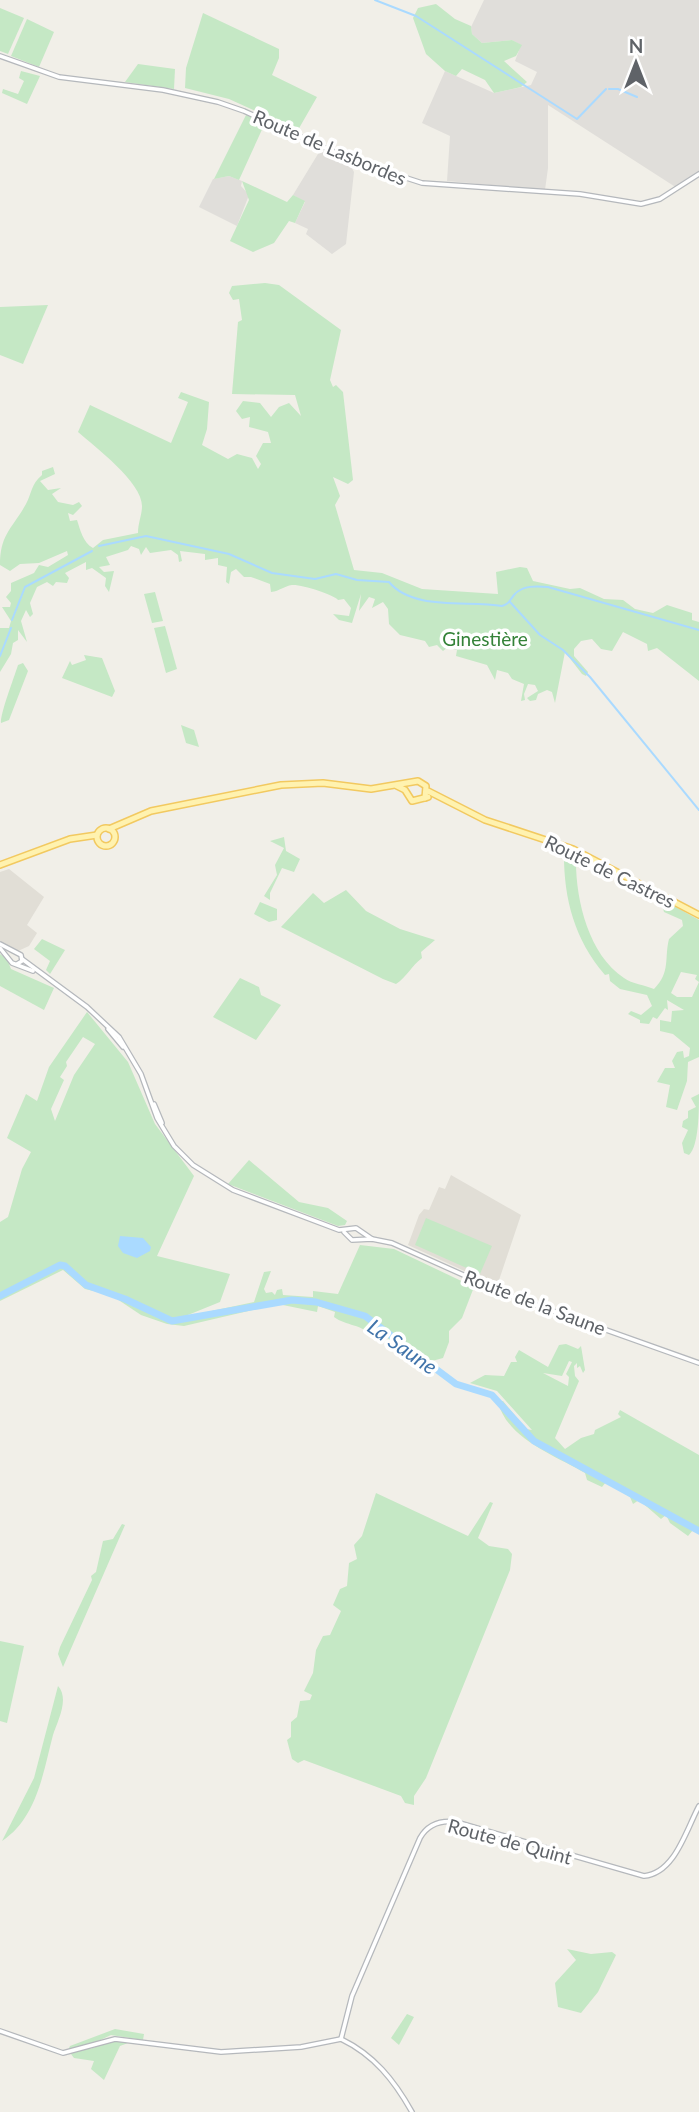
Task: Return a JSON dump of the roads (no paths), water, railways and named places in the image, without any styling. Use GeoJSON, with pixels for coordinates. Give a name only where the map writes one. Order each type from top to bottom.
{"type":"FeatureCollection","features":[{"type":"Feature","properties":{"kind":"main road"},"geometry":{"type":"LineString","coordinates":[[76,838],[110,845],[112,832],[129,818],[177,804],[281,785],[315,782],[371,789],[421,781],[426,795],[412,801],[407,792],[395,786]]}},
{"type":"Feature","properties":{"kind":"main road"},"geometry":{"type":"LineString","coordinates":[[407,792],[409,784]]}},
{"type":"Feature","properties":{"kind":"main road","name":"Route de Castres"},"geometry":{"type":"LineString","coordinates":[[426,795],[485,820],[573,849],[699,915]]}},
{"type":"Feature","properties":{"kind":"main road"},"geometry":{"type":"LineString","coordinates":[[0,865],[76,838],[97,835],[102,829],[112,832]]}},
{"type":"Feature","properties":{"kind":"main road"},"geometry":{"type":"LineString","coordinates":[[97,835],[99,843]]}},
{"type":"Feature","properties":{"kind":"street","name":"Route de Lasbordes"},"geometry":{"type":"LineString","coordinates":[[0,56],[59,77],[163,90],[218,102],[354,161],[422,183],[580,194],[641,204],[660,199],[699,174]]}},
{"type":"Feature","properties":{"kind":"street","name":"Route de la Saune"},"geometry":{"type":"LineString","coordinates":[[0,946],[20,954],[22,959],[41,975],[78,1000],[107,1026],[141,1074],[162,1125],[188,1160],[224,1186],[349,1233],[352,1240],[372,1239]]}},
{"type":"Feature","properties":{"kind":"street","name":"Route de la Saune"},"geometry":{"type":"LineString","coordinates":[[0,946],[17,964],[41,975]]}},
{"type":"Feature","properties":{"kind":"street"},"geometry":{"type":"LineString","coordinates":[[10,959],[14,953]]}},
{"type":"Feature","properties":{"kind":"street"},"geometry":{"type":"LineString","coordinates":[[17,964],[22,959]]}},
{"type":"Feature","properties":{"kind":"street","name":"Route de la Saune"},"geometry":{"type":"LineString","coordinates":[[349,1233],[356,1228],[372,1239],[402,1247],[519,1299],[699,1363]]}},
{"type":"Feature","properties":{"kind":"street"},"geometry":{"type":"LineString","coordinates":[[358,1240],[360,1232]]}},
{"type":"Feature","properties":{"kind":"street","name":"Route de Quint"},"geometry":{"type":"LineString","coordinates":[[341,2039],[352,1996],[420,1838],[431,1826],[452,1822],[644,1876],[657,1873],[668,1863],[699,1806]]}},
{"type":"Feature","properties":{"kind":"street"},"geometry":{"type":"LineString","coordinates":[[0,2031],[63,2053],[116,2039],[221,2052],[301,2047],[341,2039],[371,2057],[394,2082],[412,2112]]}},
{"type":"Feature","properties":{"kind":"water"},"geometry":{"type":"Polygon","coordinates":[[[120,1236],[143,1238],[151,1247],[150,1251],[137,1258],[123,1253],[118,1246],[120,1236]]]}},
{"type":"Feature","properties":{"kind":"waterway"},"geometry":{"type":"LineString","coordinates":[[375,0],[416,16],[577,119],[606,89]]}},
{"type":"Feature","properties":{"kind":"waterway"},"geometry":{"type":"LineString","coordinates":[[609,89],[618,89],[637,97]]}},
{"type":"Feature","properties":{"kind":"waterway"},"geometry":{"type":"LineString","coordinates":[[99,546],[146,536],[229,554],[272,573],[315,579],[336,574],[357,580],[389,582],[412,597],[441,603],[502,606],[521,589],[548,587],[699,630]]}},
{"type":"Feature","properties":{"kind":"waterway"},"geometry":{"type":"LineString","coordinates":[[12,620],[25,587],[92,551]]}},
{"type":"Feature","properties":{"kind":"waterway"},"geometry":{"type":"LineString","coordinates":[[510,602],[540,635],[563,650],[590,677],[699,810]]}},
{"type":"Feature","properties":{"kind":"waterway"},"geometry":{"type":"LineString","coordinates":[[0,656],[11,628]]}},
{"type":"Feature","properties":{"kind":"waterway","name":"La Saune"},"geometry":{"type":"LineString","coordinates":[[0,1296],[60,1265],[65,1266],[86,1285],[125,1299],[172,1321],[292,1300],[316,1302],[365,1316],[456,1384],[492,1395],[534,1441],[699,1531]]}},
{"type":"Feature","properties":{"kind":"park label","name":"Ginestière"},"geometry":{"type":"Point","coordinates":[485,638]}}]}
